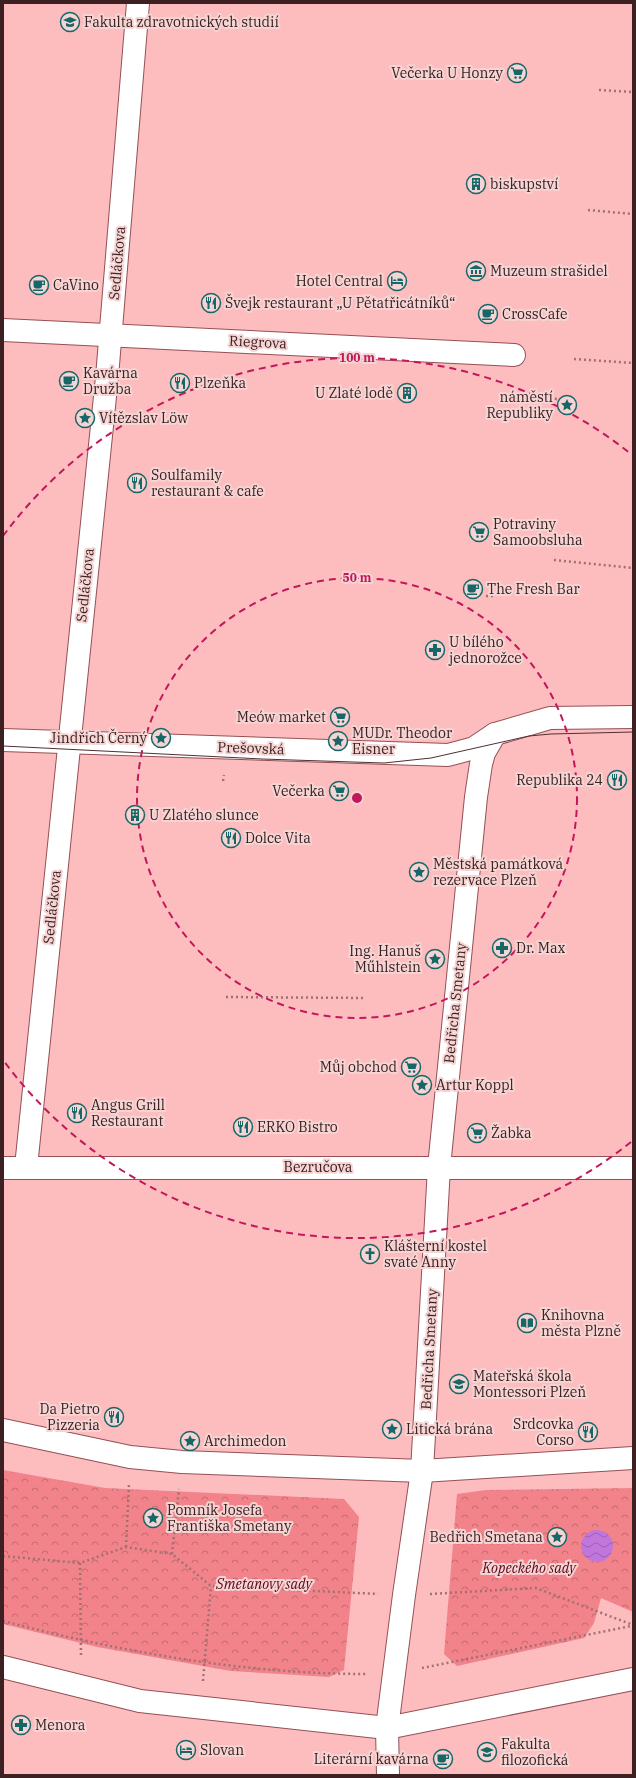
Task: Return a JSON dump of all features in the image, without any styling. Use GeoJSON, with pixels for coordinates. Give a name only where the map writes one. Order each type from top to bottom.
{"type":"FeatureCollection","features":[{"type":"Feature","properties":{"kind":"street","name":"Sedláčkova"},"geometry":{"type":"LineString","coordinates":[[26,1167],[111,335],[138,3]]}},
{"type":"Feature","properties":{"kind":"street","name":"Riegrova"},"geometry":{"type":"LineString","coordinates":[[3,330],[514,355]]}},
{"type":"Feature","properties":{"kind":"street"},"geometry":{"type":"LineString","coordinates":[[495,734],[550,718],[633,717]]}},
{"type":"Feature","properties":{"kind":"street","name":"Prešovská"},"geometry":{"type":"LineString","coordinates":[[3,740],[448,755],[474,748],[495,734]]}},
{"type":"Feature","properties":{"kind":"street","name":"Bedřicha Smetany"},"geometry":{"type":"LineString","coordinates":[[388,1775],[387,1728],[422,1471],[439,1167],[476,797],[484,753],[495,734]]}},
{"type":"Feature","properties":{"kind":"street","name":"Bezručova"},"geometry":{"type":"LineString","coordinates":[[3,1168],[633,1168]]}},
{"type":"Feature","properties":{"kind":"street"},"geometry":{"type":"LineString","coordinates":[[3,1430],[130,1457],[182,1462],[422,1471],[633,1458]]}},
{"type":"Feature","properties":{"kind":"street"},"geometry":{"type":"LineString","coordinates":[[3,1667],[140,1701],[387,1728],[633,1679]]}},
{"type":"Feature","properties":{"kind":"path"},"geometry":{"type":"LineString","coordinates":[[599,90],[633,92]]}},
{"type":"Feature","properties":{"kind":"path"},"geometry":{"type":"LineString","coordinates":[[588,210],[633,214]]}},
{"type":"Feature","properties":{"kind":"path"},"geometry":{"type":"LineString","coordinates":[[574,358],[633,363]]}},
{"type":"Feature","properties":{"kind":"path"},"geometry":{"type":"LineString","coordinates":[[510,395],[570,400]]}},
{"type":"Feature","properties":{"kind":"path"},"geometry":{"type":"LineString","coordinates":[[554,560],[633,568]]}},
{"type":"Feature","properties":{"kind":"path"},"geometry":{"type":"LineString","coordinates":[[486,596],[495,596]]}},
{"type":"Feature","properties":{"kind":"path"},"geometry":{"type":"LineString","coordinates":[[223,781],[224,775]]}},
{"type":"Feature","properties":{"kind":"path"},"geometry":{"type":"LineString","coordinates":[[226,997],[366,998]]}},
{"type":"Feature","properties":{"kind":"path"},"geometry":{"type":"LineString","coordinates":[[126,1548],[130,1457]]}},
{"type":"Feature","properties":{"kind":"path"},"geometry":{"type":"LineString","coordinates":[[172,1554],[182,1462]]}},
{"type":"Feature","properties":{"kind":"path"},"geometry":{"type":"LineString","coordinates":[[3,1556],[80,1563],[126,1548],[172,1554],[211,1586],[404,1595],[536,1588],[632,1625]]}},
{"type":"Feature","properties":{"kind":"path"},"geometry":{"type":"LineString","coordinates":[[80,1563],[81,1687]]}},
{"type":"Feature","properties":{"kind":"path"},"geometry":{"type":"LineString","coordinates":[[201,1708],[211,1586]]}},
{"type":"Feature","properties":{"kind":"path"},"geometry":{"type":"LineString","coordinates":[[3,1621],[105,1646],[223,1665],[354,1674],[394,1674],[632,1625]]}},
{"type":"Feature","properties":{"kind":"green space","name":"Smetanovy sady"},"geometry":{"type":"Polygon","coordinates":[[[3,1470],[105,1488],[344,1499],[359,1517],[344,1670],[329,1677],[231,1671],[97,1647],[3,1624],[3,1470]]]}},
{"type":"Feature","properties":{"kind":"green space","name":"Kopeckého sady"},"geometry":{"type":"Polygon","coordinates":[[[633,1488],[633,1612],[601,1598],[594,1623],[584,1638],[457,1666],[444,1654],[457,1494],[486,1490],[633,1488]]]}},
{"type":"Feature","properties":{"kind":"water"},"geometry":{"type":"Polygon","coordinates":[[[594,1530],[600,1530],[610,1537],[613,1546],[612,1552],[606,1559],[600,1562],[594,1562],[584,1555],[581,1549],[581,1543],[588,1533],[594,1530]]]}},
{"type":"Feature","properties":{"kind":"tram line"},"geometry":{"type":"LineString","coordinates":[[3,746],[262,759],[384,763],[431,758],[529,736],[633,732]]}},
{"type":"Feature","properties":{"kind":"place","name":"Fakulta zdravotnických studií"},"geometry":{"type":"Point","coordinates":[70,22]}},
{"type":"Feature","properties":{"kind":"place","name":"Večerka U Honzy"},"geometry":{"type":"Point","coordinates":[517,73]}},
{"type":"Feature","properties":{"kind":"place","name":"biskupství"},"geometry":{"type":"Point","coordinates":[476,184]}},
{"type":"Feature","properties":{"kind":"place","name":"Muzeum strašidel"},"geometry":{"type":"Point","coordinates":[476,271]}},
{"type":"Feature","properties":{"kind":"place","name":"Hotel Central"},"geometry":{"type":"Point","coordinates":[397,281]}},
{"type":"Feature","properties":{"kind":"place","name":"CaVino"},"geometry":{"type":"Point","coordinates":[39,285]}},
{"type":"Feature","properties":{"kind":"place","name":"Švejk restaurant „U Pětatřicátníků“"},"geometry":{"type":"Point","coordinates":[211,303]}},
{"type":"Feature","properties":{"kind":"place","name":"CrossCafe"},"geometry":{"type":"Point","coordinates":[488,314]}},
{"type":"Feature","properties":{"kind":"place","name":"Kavárna Družba"},"geometry":{"type":"Point","coordinates":[69,381]}},
{"type":"Feature","properties":{"kind":"place","name":"Plzeňka"},"geometry":{"type":"Point","coordinates":[180,383]}},
{"type":"Feature","properties":{"kind":"place","name":"U Zlaté lodě"},"geometry":{"type":"Point","coordinates":[407,393]}},
{"type":"Feature","properties":{"kind":"place","name":"náměstí Republiky"},"geometry":{"type":"Point","coordinates":[567,405]}},
{"type":"Feature","properties":{"kind":"place","name":"Vítězslav Lӧw"},"geometry":{"type":"Point","coordinates":[85,418]}},
{"type":"Feature","properties":{"kind":"place","name":"Soulfamily restaurant & cafe"},"geometry":{"type":"Point","coordinates":[137,483]}},
{"type":"Feature","properties":{"kind":"place","name":"Potraviny Samoobsluha"},"geometry":{"type":"Point","coordinates":[479,532]}},
{"type":"Feature","properties":{"kind":"place","name":"The Fresh Bar"},"geometry":{"type":"Point","coordinates":[473,589]}},
{"type":"Feature","properties":{"kind":"place","name":"U bílého jednorožce"},"geometry":{"type":"Point","coordinates":[435,650]}},
{"type":"Feature","properties":{"kind":"place","name":"Meów market"},"geometry":{"type":"Point","coordinates":[340,717]}},
{"type":"Feature","properties":{"kind":"place","name":"Jindřich Černý"},"geometry":{"type":"Point","coordinates":[161,738]}},
{"type":"Feature","properties":{"kind":"place","name":"MUDr. Theodor Eisner"},"geometry":{"type":"Point","coordinates":[338,741]}},
{"type":"Feature","properties":{"kind":"place","name":"Republika 24"},"geometry":{"type":"Point","coordinates":[617,780]}},
{"type":"Feature","properties":{"kind":"place","name":"Večerka"},"geometry":{"type":"Point","coordinates":[339,791]}},
{"type":"Feature","properties":{"kind":"place","name":"U Zlatého slunce"},"geometry":{"type":"Point","coordinates":[135,815]}},
{"type":"Feature","properties":{"kind":"place","name":"Dolce Vita"},"geometry":{"type":"Point","coordinates":[231,838]}},
{"type":"Feature","properties":{"kind":"place","name":"Městská památková rezervace Plzeň"},"geometry":{"type":"Point","coordinates":[419,872]}},
{"type":"Feature","properties":{"kind":"place","name":"Dr. Max"},"geometry":{"type":"Point","coordinates":[502,948]}},
{"type":"Feature","properties":{"kind":"place","name":"Ing. Hanuš Műhlstein"},"geometry":{"type":"Point","coordinates":[435,959]}},
{"type":"Feature","properties":{"kind":"place","name":"Můj obchod"},"geometry":{"type":"Point","coordinates":[411,1067]}},
{"type":"Feature","properties":{"kind":"place","name":"Artur Koppl"},"geometry":{"type":"Point","coordinates":[422,1085]}},
{"type":"Feature","properties":{"kind":"place","name":"Angus Grill Restaurant"},"geometry":{"type":"Point","coordinates":[77,1113]}},
{"type":"Feature","properties":{"kind":"place","name":"ERKO Bistro"},"geometry":{"type":"Point","coordinates":[243,1127]}},
{"type":"Feature","properties":{"kind":"place","name":"Žabka"},"geometry":{"type":"Point","coordinates":[477,1133]}},
{"type":"Feature","properties":{"kind":"place","name":"Klášterní kostel svaté Anny"},"geometry":{"type":"Point","coordinates":[370,1254]}},
{"type":"Feature","properties":{"kind":"place","name":"Knihovna města Plzně"},"geometry":{"type":"Point","coordinates":[527,1323]}},
{"type":"Feature","properties":{"kind":"place","name":"Mateřská škola Montessori Plzeň"},"geometry":{"type":"Point","coordinates":[459,1384]}},
{"type":"Feature","properties":{"kind":"place","name":"Da Pietro Pizzeria"},"geometry":{"type":"Point","coordinates":[114,1417]}},
{"type":"Feature","properties":{"kind":"place","name":"Litická brána"},"geometry":{"type":"Point","coordinates":[392,1429]}},
{"type":"Feature","properties":{"kind":"place","name":"Srdcovka Corso"},"geometry":{"type":"Point","coordinates":[588,1432]}},
{"type":"Feature","properties":{"kind":"place","name":"Archimedon"},"geometry":{"type":"Point","coordinates":[190,1441]}},
{"type":"Feature","properties":{"kind":"place","name":"Pomník Josefa Františka Smetany"},"geometry":{"type":"Point","coordinates":[153,1518]}},
{"type":"Feature","properties":{"kind":"place","name":"Bedřich Smetana"},"geometry":{"type":"Point","coordinates":[557,1537]}},
{"type":"Feature","properties":{"kind":"place","name":"Menora"},"geometry":{"type":"Point","coordinates":[21,1725]}},
{"type":"Feature","properties":{"kind":"place","name":"Slovan"},"geometry":{"type":"Point","coordinates":[186,1750]}},
{"type":"Feature","properties":{"kind":"place","name":"Fakulta filozofická"},"geometry":{"type":"Point","coordinates":[487,1752]}},
{"type":"Feature","properties":{"kind":"place","name":"Literární kavárna"},"geometry":{"type":"Point","coordinates":[443,1759]}}]}
